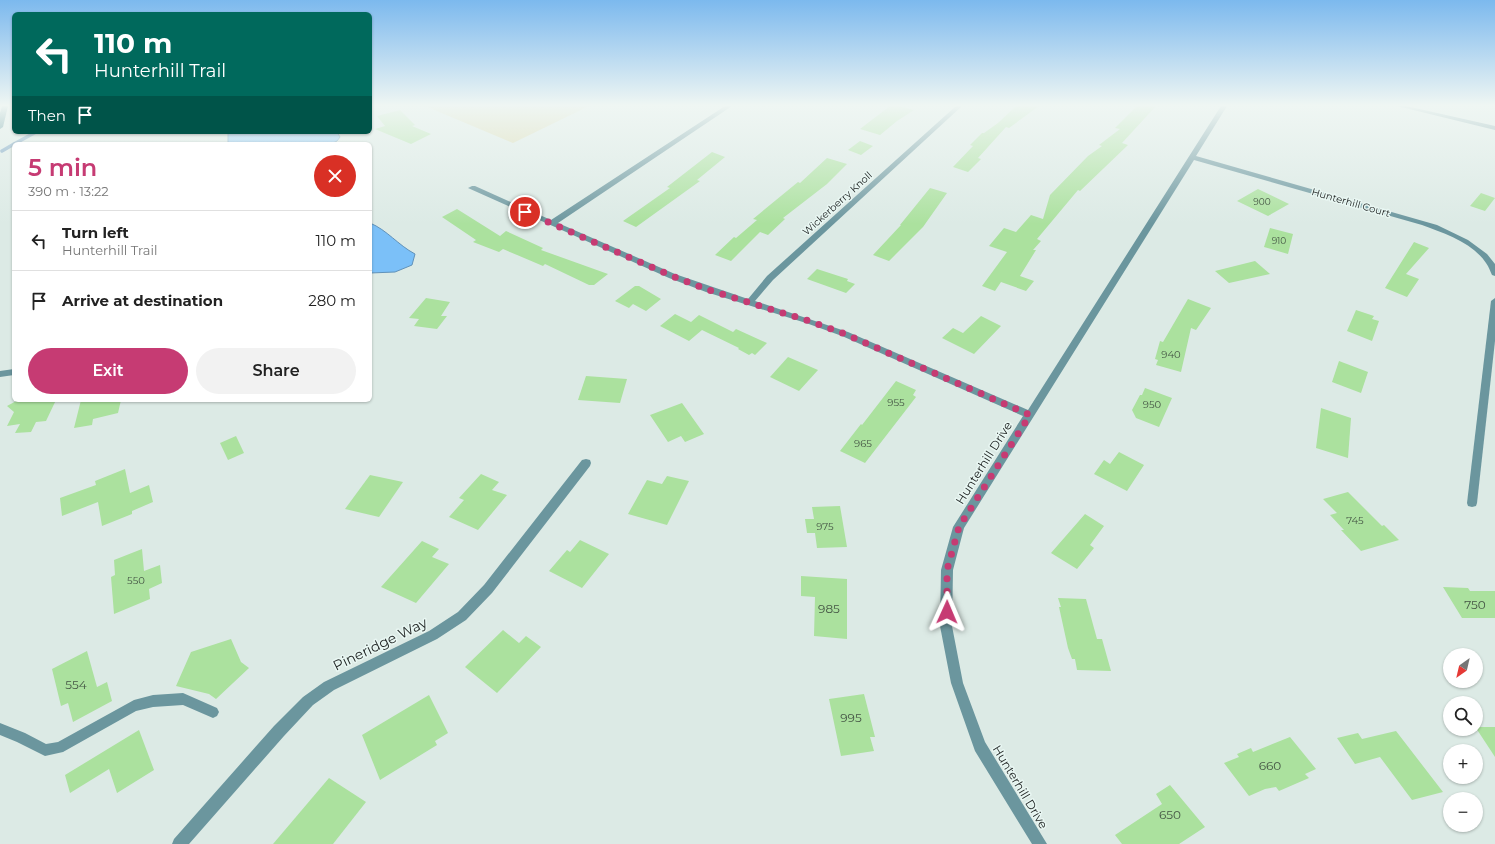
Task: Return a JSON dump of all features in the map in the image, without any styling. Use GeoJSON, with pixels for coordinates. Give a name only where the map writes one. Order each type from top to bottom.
{"type":"FeatureCollection","features":[{"type":"Feature","properties":{"kind":"street"},"geometry":{"type":"LineString","coordinates":[[552,223],[669,145]]}},
{"type":"Feature","properties":{"kind":"street","name":"Wickerberry Knoll"},"geometry":{"type":"LineString","coordinates":[[748,303],[770,278],[916,145]]}},
{"type":"Feature","properties":{"kind":"street","name":"Hunterhill Drive"},"geometry":{"type":"LineString","coordinates":[[1040,844],[980,746],[957,683],[946,626],[947,570],[959,527],[1199,145]]}},
{"type":"Feature","properties":{"kind":"street","name":"Hunterhill Court"},"geometry":{"type":"LineString","coordinates":[[1192,157],[1441,229],[1457,236],[1482,254],[1494,268],[1495,272]]}},
{"type":"Feature","properties":{"kind":"street"},"geometry":{"type":"LineString","coordinates":[[472,188],[672,276],[748,303],[809,321],[845,334],[1030,415]]}},
{"type":"Feature","properties":{"kind":"street"},"geometry":{"type":"LineString","coordinates":[[1472,503],[1495,301]]}},
{"type":"Feature","properties":{"kind":"street"},"geometry":{"type":"LineString","coordinates":[[0,374],[12,372]]}},
{"type":"Feature","properties":{"kind":"street","name":"Pineridge Way"},"geometry":{"type":"LineString","coordinates":[[179,844],[279,731],[308,701],[329,686],[433,635],[462,616],[488,589],[586,464]]}},
{"type":"Feature","properties":{"kind":"lane"},"geometry":{"type":"LineString","coordinates":[[0,729],[21,737],[45,750],[59,748],[134,706],[153,701],[183,699],[213,712]]}},
{"type":"Feature","properties":{"kind":"water"},"geometry":{"type":"Polygon","coordinates":[[[372,224],[415,254],[412,265],[395,272],[372,273],[372,224]]]}},
{"type":"Feature","properties":{"kind":"building"},"geometry":{"type":"Polygon","coordinates":[[[854,145],[873,146],[861,155],[848,150],[854,145]]]}},
{"type":"Feature","properties":{"kind":"building"},"geometry":{"type":"Polygon","coordinates":[[[971,145],[989,145],[978,158],[981,159],[968,172],[953,167],[973,146],[971,145]]]}},
{"type":"Feature","properties":{"kind":"building"},"geometry":{"type":"Polygon","coordinates":[[[1100,145],[1128,145],[1080,191],[1078,190],[1037,239],[1041,241],[1033,250],[1036,250],[1020,276],[1034,281],[1026,291],[1001,282],[995,291],[982,286],[1007,252],[989,246],[1004,228],[1016,232],[1031,215],[1043,219],[1050,195],[1088,156],[1102,146],[1100,145]]]}},
{"type":"Feature","properties":{"kind":"building"},"geometry":{"type":"Polygon","coordinates":[[[712,152],[725,157],[697,180],[700,181],[636,227],[623,221],[670,188],[667,187],[712,152]]]}},
{"type":"Feature","properties":{"kind":"building"},"geometry":{"type":"Polygon","coordinates":[[[827,158],[847,164],[827,184],[783,218],[785,219],[768,235],[760,232],[731,261],[715,255],[734,237],[736,238],[757,220],[753,219],[798,182],[800,183],[827,158]]]}},
{"type":"Feature","properties":{"kind":"building"},"geometry":{"type":"Polygon","coordinates":[[[930,188],[947,193],[923,227],[889,261],[873,255],[901,225],[930,188]]]}},
{"type":"Feature","properties":{"kind":"building"},"geometry":{"type":"Polygon","coordinates":[[[1258,189],[1289,204],[1268,216],[1237,201],[1258,189]]]}},
{"type":"Feature","properties":{"kind":"building"},"geometry":{"type":"Polygon","coordinates":[[[1481,193],[1495,198],[1485,211],[1470,206],[1481,193]]]}},
{"type":"Feature","properties":{"kind":"building"},"geometry":{"type":"Polygon","coordinates":[[[457,209],[500,236],[506,231],[543,248],[541,250],[608,274],[594,285],[589,285],[545,264],[543,266],[503,249],[499,252],[473,242],[476,240],[442,217],[457,209]]]}},
{"type":"Feature","properties":{"kind":"building"},"geometry":{"type":"Polygon","coordinates":[[[1270,228],[1293,234],[1288,254],[1264,247],[1270,228]]]}},
{"type":"Feature","properties":{"kind":"building"},"geometry":{"type":"Polygon","coordinates":[[[1414,242],[1429,248],[1406,274],[1419,279],[1407,297],[1385,288],[1414,242]]]}},
{"type":"Feature","properties":{"kind":"building"},"geometry":{"type":"Polygon","coordinates":[[[1255,261],[1270,274],[1229,283],[1215,271],[1255,261]]]}},
{"type":"Feature","properties":{"kind":"building"},"geometry":{"type":"Polygon","coordinates":[[[817,269],[848,279],[847,281],[855,284],[846,293],[807,279],[817,269]]]}},
{"type":"Feature","properties":{"kind":"building"},"geometry":{"type":"Polygon","coordinates":[[[635,286],[639,286],[661,299],[646,311],[633,304],[629,308],[615,301],[635,286]]]}},
{"type":"Feature","properties":{"kind":"building"},"geometry":{"type":"Polygon","coordinates":[[[426,298],[450,302],[441,316],[447,316],[437,329],[414,326],[419,319],[409,318],[426,298]]]}},
{"type":"Feature","properties":{"kind":"building"},"geometry":{"type":"Polygon","coordinates":[[[1188,299],[1211,308],[1196,330],[1191,328],[1181,372],[1156,365],[1158,360],[1155,359],[1160,341],[1163,342],[1188,299]]]}},
{"type":"Feature","properties":{"kind":"building"},"geometry":{"type":"Polygon","coordinates":[[[1356,310],[1374,316],[1372,319],[1379,321],[1372,341],[1347,331],[1356,310]]]}},
{"type":"Feature","properties":{"kind":"building"},"geometry":{"type":"Polygon","coordinates":[[[675,314],[691,322],[699,315],[733,332],[736,329],[767,343],[755,355],[752,353],[749,355],[738,349],[739,348],[702,330],[689,341],[660,326],[675,314]]]}},
{"type":"Feature","properties":{"kind":"building"},"geometry":{"type":"Polygon","coordinates":[[[981,316],[1001,326],[974,354],[942,338],[953,328],[963,333],[981,316]]]}},
{"type":"Feature","properties":{"kind":"building"},"geometry":{"type":"Polygon","coordinates":[[[788,357],[818,370],[799,391],[770,377],[788,357]]]}},
{"type":"Feature","properties":{"kind":"building"},"geometry":{"type":"Polygon","coordinates":[[[1339,361],[1368,372],[1361,393],[1332,382],[1339,361]]]}},
{"type":"Feature","properties":{"kind":"building"},"geometry":{"type":"Polygon","coordinates":[[[586,376],[627,379],[620,403],[578,400],[586,376]]]}},
{"type":"Feature","properties":{"kind":"building"},"geometry":{"type":"Polygon","coordinates":[[[896,381],[916,390],[913,395],[916,397],[865,463],[840,451],[861,424],[862,425],[896,381]]]}},
{"type":"Feature","properties":{"kind":"building"},"geometry":{"type":"Polygon","coordinates":[[[1145,388],[1172,398],[1159,427],[1136,418],[1132,410],[1145,388]]]}},
{"type":"Feature","properties":{"kind":"building"},"geometry":{"type":"Polygon","coordinates":[[[14,402],[55,402],[46,421],[36,422],[31,432],[15,433],[20,424],[7,426],[14,412],[7,406],[14,402]]]}},
{"type":"Feature","properties":{"kind":"building"},"geometry":{"type":"Polygon","coordinates":[[[80,402],[121,402],[118,413],[93,419],[92,425],[74,428],[80,402]]]}},
{"type":"Feature","properties":{"kind":"building"},"geometry":{"type":"Polygon","coordinates":[[[682,403],[704,434],[685,442],[681,436],[668,442],[650,415],[682,403]]]}},
{"type":"Feature","properties":{"kind":"building"},"geometry":{"type":"Polygon","coordinates":[[[1321,408],[1351,418],[1348,458],[1316,448],[1321,408]]]}},
{"type":"Feature","properties":{"kind":"building"},"geometry":{"type":"Polygon","coordinates":[[[236,436],[244,453],[228,460],[220,443],[236,436]]]}},
{"type":"Feature","properties":{"kind":"building"},"geometry":{"type":"Polygon","coordinates":[[[1119,452],[1144,465],[1127,491],[1094,474],[1104,460],[1110,464],[1119,452]]]}},
{"type":"Feature","properties":{"kind":"building"},"geometry":{"type":"Polygon","coordinates":[[[125,469],[130,493],[149,485],[153,502],[132,511],[132,514],[102,526],[98,502],[62,516],[60,498],[96,485],[95,481],[125,469]]]}},
{"type":"Feature","properties":{"kind":"building"},"geometry":{"type":"Polygon","coordinates":[[[481,474],[499,482],[492,490],[507,495],[478,530],[449,517],[464,500],[459,498],[481,474]]]}},
{"type":"Feature","properties":{"kind":"building"},"geometry":{"type":"Polygon","coordinates":[[[370,475],[403,482],[379,517],[345,509],[370,475]]]}},
{"type":"Feature","properties":{"kind":"building"},"geometry":{"type":"Polygon","coordinates":[[[667,476],[689,481],[667,525],[628,514],[647,480],[662,484],[667,476]]]}},
{"type":"Feature","properties":{"kind":"building"},"geometry":{"type":"Polygon","coordinates":[[[1348,492],[1382,526],[1384,525],[1399,540],[1361,551],[1341,530],[1344,530],[1330,515],[1337,513],[1323,499],[1348,492]]]}},
{"type":"Feature","properties":{"kind":"building"},"geometry":{"type":"Polygon","coordinates":[[[840,506],[847,547],[817,548],[815,533],[807,533],[805,519],[814,519],[812,507],[840,506]]]}},
{"type":"Feature","properties":{"kind":"building"},"geometry":{"type":"Polygon","coordinates":[[[1085,514],[1104,526],[1090,545],[1094,548],[1077,569],[1051,553],[1085,514]]]}},
{"type":"Feature","properties":{"kind":"building"},"geometry":{"type":"Polygon","coordinates":[[[580,540],[609,554],[582,588],[549,571],[567,550],[570,552],[580,540]]]}},
{"type":"Feature","properties":{"kind":"building"},"geometry":{"type":"Polygon","coordinates":[[[422,541],[439,549],[432,557],[449,564],[416,603],[381,587],[422,541]]]}},
{"type":"Feature","properties":{"kind":"building"},"geometry":{"type":"Polygon","coordinates":[[[142,549],[144,571],[160,565],[162,583],[149,589],[150,599],[114,614],[111,577],[115,575],[114,560],[142,549]]]}},
{"type":"Feature","properties":{"kind":"building"},"geometry":{"type":"Polygon","coordinates":[[[801,576],[847,579],[847,639],[814,636],[815,597],[801,596],[801,576]]]}},
{"type":"Feature","properties":{"kind":"building"},"geometry":{"type":"Polygon","coordinates":[[[1443,587],[1468,588],[1470,591],[1495,591],[1495,618],[1462,618],[1443,587]]]}},
{"type":"Feature","properties":{"kind":"building"},"geometry":{"type":"Polygon","coordinates":[[[1058,598],[1086,599],[1097,639],[1102,639],[1111,671],[1077,670],[1075,659],[1072,659],[1068,648],[1058,598]]]}},
{"type":"Feature","properties":{"kind":"building"},"geometry":{"type":"Polygon","coordinates":[[[503,630],[519,643],[526,636],[541,647],[497,693],[465,667],[503,630]]]}},
{"type":"Feature","properties":{"kind":"building"},"geometry":{"type":"Polygon","coordinates":[[[231,639],[241,662],[249,668],[216,699],[209,694],[176,686],[191,652],[231,639]]]}},
{"type":"Feature","properties":{"kind":"building"},"geometry":{"type":"Polygon","coordinates":[[[87,651],[97,687],[107,682],[112,701],[73,722],[68,703],[61,706],[52,669],[87,651]]]}},
{"type":"Feature","properties":{"kind":"building"},"geometry":{"type":"Polygon","coordinates":[[[864,694],[875,737],[870,737],[874,751],[841,756],[829,699],[864,694]]]}},
{"type":"Feature","properties":{"kind":"building"},"geometry":{"type":"Polygon","coordinates":[[[429,695],[448,733],[435,741],[437,745],[380,780],[362,735],[429,695]]]}},
{"type":"Feature","properties":{"kind":"building"},"geometry":{"type":"Polygon","coordinates":[[[1483,727],[1495,727],[1495,757],[1481,736],[1483,736],[1483,727]]]}},
{"type":"Feature","properties":{"kind":"building"},"geometry":{"type":"Polygon","coordinates":[[[139,730],[154,770],[117,793],[109,769],[70,793],[65,775],[139,730]]]}},
{"type":"Feature","properties":{"kind":"building"},"geometry":{"type":"Polygon","coordinates":[[[1396,731],[1443,792],[1412,800],[1380,757],[1355,764],[1337,738],[1358,733],[1362,739],[1396,731]]]}},
{"type":"Feature","properties":{"kind":"building"},"geometry":{"type":"Polygon","coordinates":[[[1290,737],[1316,769],[1305,774],[1309,778],[1279,791],[1276,787],[1265,789],[1249,796],[1224,763],[1239,757],[1237,754],[1251,748],[1253,752],[1290,737]]]}},
{"type":"Feature","properties":{"kind":"building"},"geometry":{"type":"Polygon","coordinates":[[[329,778],[366,802],[333,844],[273,844],[329,778]]]}},
{"type":"Feature","properties":{"kind":"building"},"geometry":{"type":"Polygon","coordinates":[[[1170,785],[1205,827],[1179,844],[1122,844],[1115,835],[1162,804],[1156,794],[1170,785]]]}},
{"type":"Feature","properties":{"kind":"waterway"},"geometry":{"type":"LineString","coordinates":[[2,151],[12,145]]}},
{"type":"Feature","properties":{"kind":"route"},"geometry":{"type":"LineString","coordinates":[[525,212],[672,276],[709,290],[809,321],[845,334],[1030,415],[959,527],[947,570],[947,612]]}}]}
